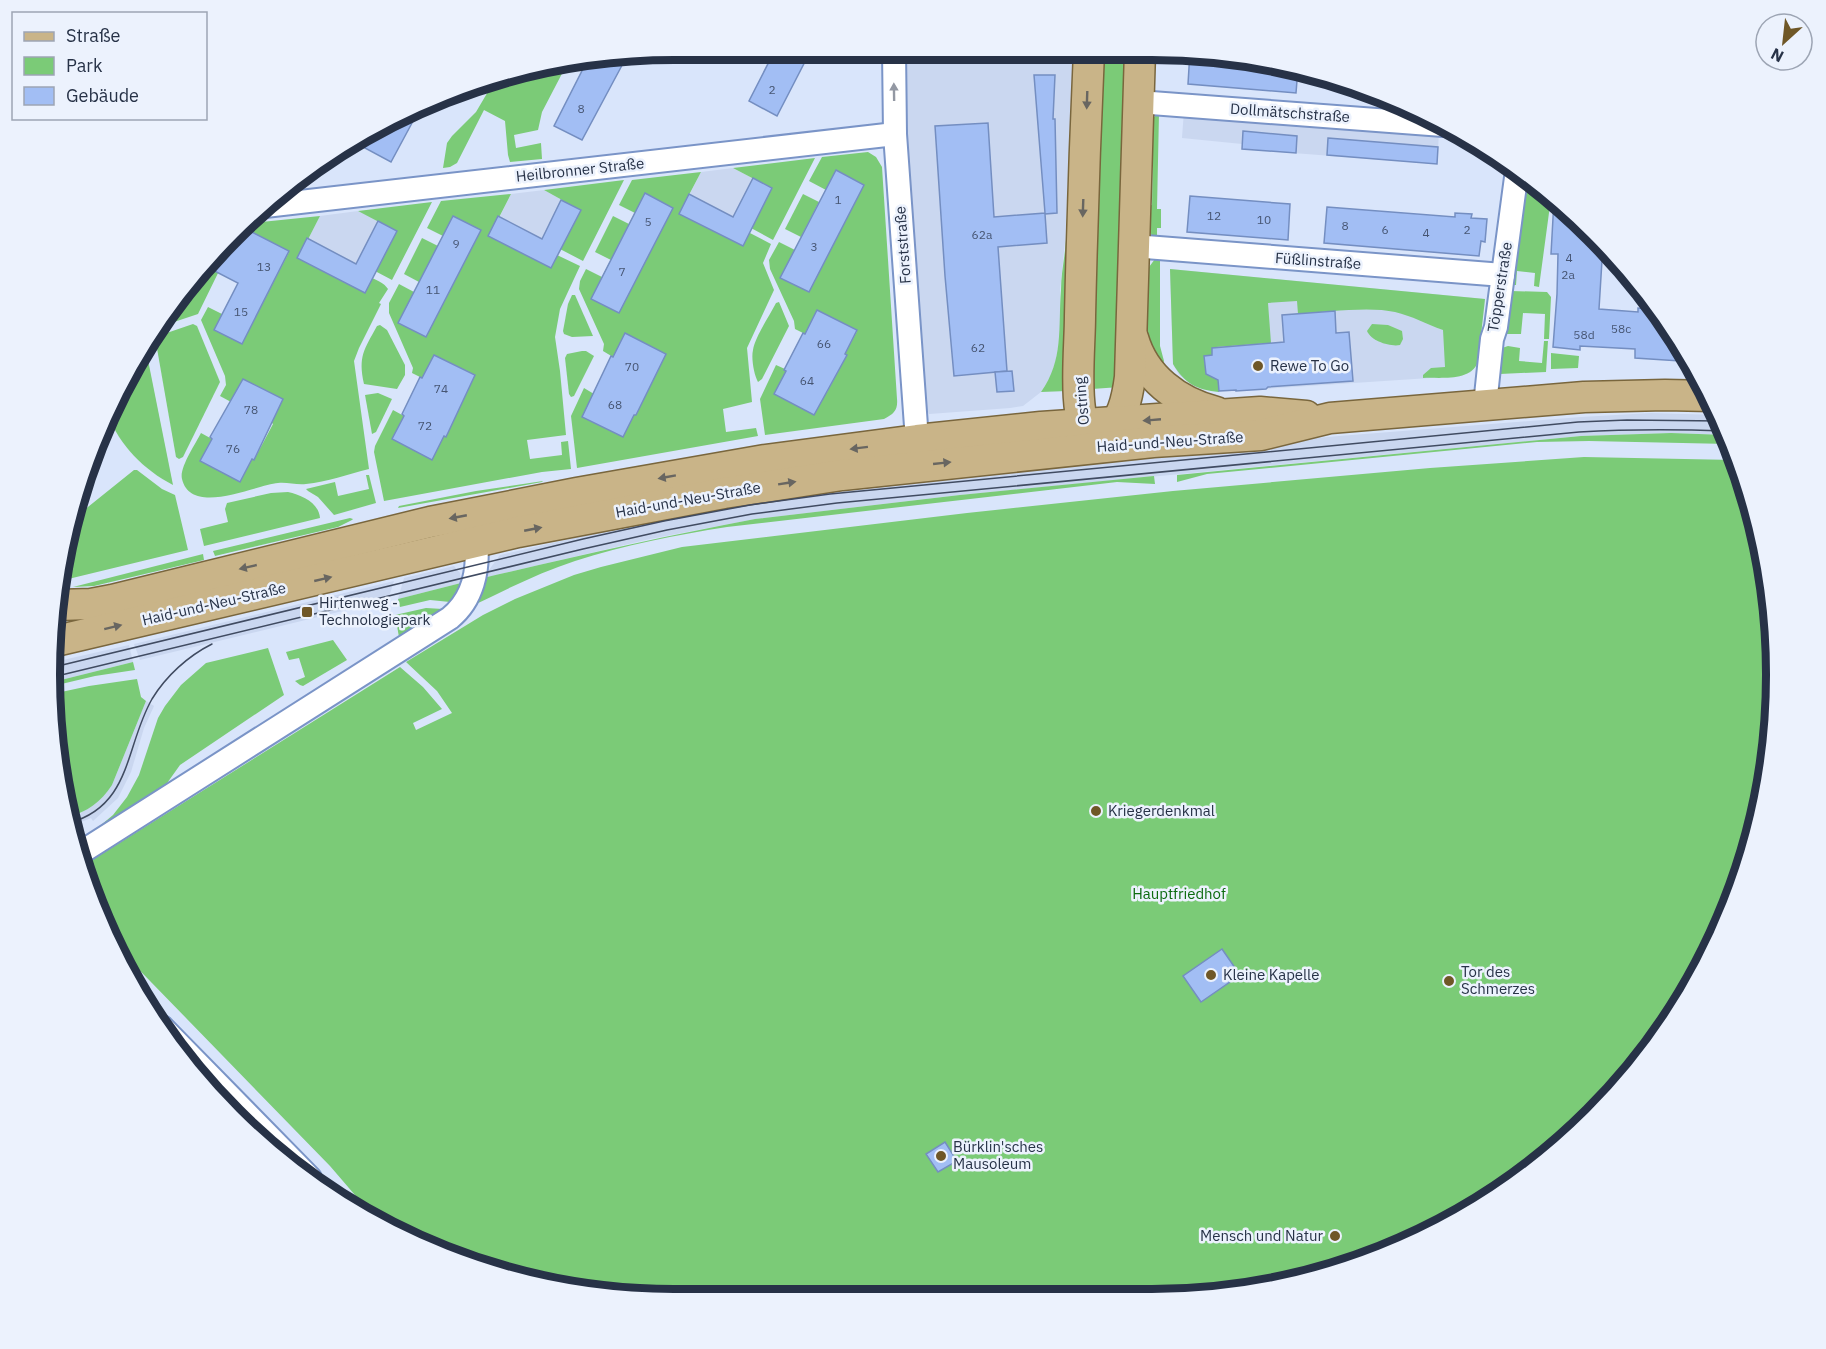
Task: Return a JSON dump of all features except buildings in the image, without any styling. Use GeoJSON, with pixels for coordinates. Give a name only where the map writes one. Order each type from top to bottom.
{"type":"FeatureCollection","features":[{"type":"Feature","properties":{"kind":"main road","name":"Ostring"},"geometry":{"type":"LineString","coordinates":[[1089,60],[1079,394],[1088,436],[1107,436],[1124,409],[1128,390],[1132,335],[1139,60]]}},
{"type":"Feature","properties":{"kind":"main road"},"geometry":{"type":"LineString","coordinates":[[1132,335],[1141,360],[1158,381],[1170,391],[1228,426]]}},
{"type":"Feature","properties":{"kind":"main road","name":"Haid-und-Neu-Straße"},"geometry":{"type":"LineString","coordinates":[[1117,423],[1228,426],[1261,435],[1330,418],[1626,395],[1699,396]]}},
{"type":"Feature","properties":{"kind":"main road","name":"Haid-und-Neu-Straße"},"geometry":{"type":"LineString","coordinates":[[64,605],[91,604],[112,600],[430,522],[765,460],[1031,428],[1088,436],[1188,439],[1228,426]]}},
{"type":"Feature","properties":{"kind":"main road","name":"Haid-und-Neu-Straße"},"geometry":{"type":"LineString","coordinates":[[61,640],[476,542],[584,519],[712,495],[1088,436]]}},
{"type":"Feature","properties":{"kind":"street","name":"Forststraße"},"geometry":{"type":"LineString","coordinates":[[894,60],[895,134],[917,440]]}},
{"type":"Feature","properties":{"kind":"street","name":"Dollmätschstraße"},"geometry":{"type":"LineString","coordinates":[[1137,102],[1424,124]]}},
{"type":"Feature","properties":{"kind":"street","name":"Heilbronner Straße"},"geometry":{"type":"LineString","coordinates":[[278,204],[895,134]]}},
{"type":"Feature","properties":{"kind":"street","name":"Töpperstraße"},"geometry":{"type":"LineString","coordinates":[[1485,405],[1492,339],[1496,327],[1516,180]]}},
{"type":"Feature","properties":{"kind":"street","name":"Füßlinstraße"},"geometry":{"type":"LineString","coordinates":[[1133,246],[1503,275]]}},
{"type":"Feature","properties":{"kind":"street"},"geometry":{"type":"LineString","coordinates":[[86,849],[450,618],[463,606],[470,591],[477,565],[476,542]]}},
{"type":"Feature","properties":{"kind":"street"},"geometry":{"type":"LineString","coordinates":[[203,1069],[273,1140]]}},
{"type":"Feature","properties":{"kind":"shaded area"},"geometry":{"type":"Polygon","coordinates":[[[904,60],[1074,60],[1065,242],[1060,291],[1061,331],[1052,375],[1041,392],[1023,406],[929,414],[925,406],[909,183],[904,60]]]}},
{"type":"Feature","properties":{"kind":"shaded area"},"geometry":{"type":"Polygon","coordinates":[[[1184,111],[1439,133],[1437,164],[1242,149],[1242,144],[1182,138],[1184,111]]]}},
{"type":"Feature","properties":{"kind":"shaded area"},"geometry":{"type":"Polygon","coordinates":[[[733,168],[754,179],[742,244],[680,213],[701,172],[733,168]]]}},
{"type":"Feature","properties":{"kind":"shaded area"},"geometry":{"type":"Polygon","coordinates":[[[544,190],[562,200],[551,266],[490,236],[511,194],[544,190]]]}},
{"type":"Feature","properties":{"kind":"shaded area"},"geometry":{"type":"Polygon","coordinates":[[[358,211],[379,221],[365,290],[299,257],[320,216],[358,211]]]}},
{"type":"Feature","properties":{"kind":"shaded area"},"geometry":{"type":"Polygon","coordinates":[[[1170,269],[1485,299],[1478,362],[1471,372],[1460,376],[1219,392],[1196,387],[1179,375],[1173,364],[1170,269]]]}},
{"type":"Feature","properties":{"kind":"shaded area"},"geometry":{"type":"Polygon","coordinates":[[[1651,413],[1708,415],[1717,435],[1671,433],[1581,436],[960,495],[755,519],[650,539],[483,578],[500,555],[738,500],[1126,451],[1135,459],[1180,455],[1251,444],[1651,413]]]}},
{"type":"Feature","properties":{"kind":"shaded area"},"geometry":{"type":"Polygon","coordinates":[[[454,566],[460,573],[461,583],[398,599],[404,578],[454,566]]]}},
{"type":"Feature","properties":{"kind":"shaded area"},"geometry":{"type":"Polygon","coordinates":[[[394,581],[388,600],[140,660],[134,644],[394,581]]]}},
{"type":"Feature","properties":{"kind":"shaded area"},"geometry":{"type":"Polygon","coordinates":[[[129,645],[133,662],[60,680],[60,661],[129,645]]]}},
{"type":"Feature","properties":{"kind":"shaded area"},"geometry":{"type":"Polygon","coordinates":[[[146,701],[154,706],[144,728],[131,772],[118,798],[93,821],[91,818],[79,823],[77,815],[112,785],[146,701]]]}},
{"type":"Feature","properties":{"kind":"green space"},"geometry":{"type":"Polygon","coordinates":[[[1074,60],[1067,391],[1041,392],[1057,355],[1066,240],[1074,60]]]}},
{"type":"Feature","properties":{"kind":"green space"},"geometry":{"type":"Polygon","coordinates":[[[1101,60],[1130,60],[1120,387],[1092,389],[1101,60]]]}},
{"type":"Feature","properties":{"kind":"green space"},"geometry":{"type":"Polygon","coordinates":[[[564,70],[542,112],[538,130],[514,135],[516,148],[541,143],[542,159],[510,162],[505,121],[484,110],[457,163],[443,168],[447,143],[476,112],[489,89],[564,70]]]}},
{"type":"Feature","properties":{"kind":"green space"},"geometry":{"type":"Polygon","coordinates":[[[1159,113],[1157,209],[1161,209],[1161,228],[1157,228],[1157,240],[1150,233],[1147,206],[1152,205],[1153,146],[1148,145],[1151,119],[1159,113]]]}},
{"type":"Feature","properties":{"kind":"green space"},"geometry":{"type":"Polygon","coordinates":[[[868,152],[876,157],[882,167],[896,409],[884,419],[765,435],[760,399],[776,365],[827,392],[857,331],[817,310],[805,334],[795,329],[794,321],[770,269],[769,260],[779,242],[795,250],[817,276],[864,185],[836,170],[826,190],[809,181],[822,157],[868,152]]]}},
{"type":"Feature","properties":{"kind":"green space"},"geometry":{"type":"Polygon","coordinates":[[[815,158],[773,240],[751,228],[754,179],[733,168],[815,158]]]}},
{"type":"Feature","properties":{"kind":"green space"},"geometry":{"type":"Polygon","coordinates":[[[701,172],[680,212],[748,232],[771,244],[763,263],[774,290],[747,348],[752,402],[723,409],[726,432],[756,428],[758,436],[577,468],[571,416],[584,388],[594,394],[583,417],[623,437],[665,354],[625,333],[613,357],[603,351],[604,344],[579,289],[586,269],[602,277],[598,285],[635,213],[619,205],[632,180],[701,172]]]}},
{"type":"Feature","properties":{"kind":"green space"},"geometry":{"type":"Polygon","coordinates":[[[624,180],[583,261],[560,249],[562,200],[544,190],[624,180]]]}},
{"type":"Feature","properties":{"kind":"green space"},"geometry":{"type":"Polygon","coordinates":[[[1527,188],[1550,206],[1539,287],[1534,286],[1535,273],[1517,271],[1516,285],[1512,285],[1527,188]]]}},
{"type":"Feature","properties":{"kind":"green space"},"geometry":{"type":"Polygon","coordinates":[[[511,194],[490,235],[557,255],[580,266],[560,309],[555,337],[566,435],[527,440],[530,459],[562,455],[561,442],[568,441],[571,469],[542,472],[384,501],[374,452],[393,410],[404,416],[392,439],[432,459],[446,436],[475,375],[434,355],[422,378],[412,373],[413,368],[389,313],[389,303],[399,284],[414,292],[420,315],[434,321],[481,230],[453,216],[443,236],[427,228],[441,201],[511,194]]]}},
{"type":"Feature","properties":{"kind":"green space"},"geometry":{"type":"Polygon","coordinates":[[[803,194],[819,202],[801,237],[785,229],[803,194]]]}},
{"type":"Feature","properties":{"kind":"green space"},"geometry":{"type":"Polygon","coordinates":[[[432,202],[392,280],[375,271],[379,222],[358,211],[432,202]]]}},
{"type":"Feature","properties":{"kind":"green space"},"geometry":{"type":"Polygon","coordinates":[[[320,216],[299,257],[362,274],[383,284],[388,289],[379,303],[381,304],[354,361],[369,469],[314,483],[278,483],[225,496],[198,496],[188,490],[182,474],[185,462],[201,433],[212,439],[200,461],[240,482],[273,424],[271,422],[282,399],[243,379],[231,402],[220,396],[226,385],[225,376],[201,320],[208,307],[222,314],[214,330],[242,344],[289,252],[261,237],[236,251],[244,236],[258,222],[320,216]]]}},
{"type":"Feature","properties":{"kind":"green space"},"geometry":{"type":"Polygon","coordinates":[[[613,216],[629,224],[611,260],[595,252],[613,216]]]}},
{"type":"Feature","properties":{"kind":"green space"},"geometry":{"type":"Polygon","coordinates":[[[422,238],[438,246],[419,282],[404,274],[422,238]]]}},
{"type":"Feature","properties":{"kind":"green space"},"geometry":{"type":"Polygon","coordinates":[[[1160,257],[1160,346],[1164,361],[1160,370],[1144,338],[1146,271],[1155,259],[1160,257]]]}},
{"type":"Feature","properties":{"kind":"green space"},"geometry":{"type":"Polygon","coordinates":[[[212,269],[220,269],[198,314],[171,323],[212,269]]]}},
{"type":"Feature","properties":{"kind":"green space"},"geometry":{"type":"Polygon","coordinates":[[[1170,269],[1485,299],[1478,362],[1469,373],[1462,376],[1423,378],[1423,375],[1431,368],[1445,367],[1443,330],[1385,310],[1298,314],[1297,301],[1268,303],[1271,343],[1216,347],[1219,392],[1204,389],[1187,381],[1173,364],[1170,269]]]}},
{"type":"Feature","properties":{"kind":"green space"},"geometry":{"type":"Polygon","coordinates":[[[1511,291],[1547,292],[1551,297],[1549,339],[1544,339],[1545,314],[1523,313],[1521,334],[1504,334],[1511,291]]]}},
{"type":"Feature","properties":{"kind":"green space"},"geometry":{"type":"Polygon","coordinates":[[[572,295],[575,295],[593,336],[572,337],[564,334],[568,304],[572,295]]]}},
{"type":"Feature","properties":{"kind":"green space"},"geometry":{"type":"Polygon","coordinates":[[[779,302],[789,326],[762,379],[758,382],[752,353],[754,345],[776,303],[779,302]]]}},
{"type":"Feature","properties":{"kind":"green space"},"geometry":{"type":"Polygon","coordinates":[[[193,324],[197,326],[220,382],[183,457],[179,459],[176,457],[156,345],[163,334],[193,324]]]}},
{"type":"Feature","properties":{"kind":"green space"},"geometry":{"type":"Polygon","coordinates":[[[1372,324],[1388,325],[1402,331],[1403,339],[1400,345],[1386,344],[1372,338],[1367,331],[1372,324]]]}},
{"type":"Feature","properties":{"kind":"green space"},"geometry":{"type":"Polygon","coordinates":[[[380,325],[387,330],[405,365],[405,375],[397,389],[364,384],[363,354],[377,326],[380,325]]]}},
{"type":"Feature","properties":{"kind":"green space"},"geometry":{"type":"Polygon","coordinates":[[[1544,341],[1548,341],[1546,372],[1500,374],[1497,364],[1499,349],[1508,346],[1520,348],[1519,361],[1542,363],[1544,341]]]}},
{"type":"Feature","properties":{"kind":"green space"},"geometry":{"type":"Polygon","coordinates":[[[582,351],[594,356],[574,396],[571,397],[565,358],[567,354],[582,351]]]}},
{"type":"Feature","properties":{"kind":"green space"},"geometry":{"type":"Polygon","coordinates":[[[1551,353],[1579,356],[1578,368],[1551,369],[1551,353]]]}},
{"type":"Feature","properties":{"kind":"green space"},"geometry":{"type":"Polygon","coordinates":[[[148,358],[173,485],[152,472],[134,456],[113,426],[148,358]]]}},
{"type":"Feature","properties":{"kind":"green space"},"geometry":{"type":"Polygon","coordinates":[[[378,393],[392,399],[376,432],[372,434],[365,395],[378,393]]]}},
{"type":"Feature","properties":{"kind":"green space"},"geometry":{"type":"Polygon","coordinates":[[[1671,433],[1717,435],[1721,444],[1537,442],[1207,474],[1177,482],[1177,475],[1581,436],[1671,433]]]}},
{"type":"Feature","properties":{"kind":"green space","name":"Hauptfriedhof"},"geometry":{"type":"Polygon","coordinates":[[[1584,457],[1727,460],[1745,515],[1761,594],[1766,674],[1761,755],[1745,834],[1719,910],[1703,946],[1662,1016],[1614,1080],[1557,1137],[1526,1162],[1459,1207],[1387,1242],[1311,1268],[1232,1284],[1192,1288],[674,1289],[594,1284],[515,1268],[477,1256],[403,1226],[363,1204],[330,1166],[131,962],[107,910],[90,862],[400,667],[423,687],[442,709],[413,723],[416,730],[452,713],[437,691],[406,662],[483,615],[515,599],[574,575],[601,567],[682,547],[1173,491],[1584,457]]]}},
{"type":"Feature","properties":{"kind":"green space"},"geometry":{"type":"Polygon","coordinates":[[[134,470],[137,470],[162,489],[175,495],[188,550],[68,579],[82,512],[134,470]]]}},
{"type":"Feature","properties":{"kind":"green space"},"geometry":{"type":"Polygon","coordinates":[[[366,475],[369,475],[376,503],[334,515],[318,497],[306,489],[335,482],[338,496],[369,489],[366,475]]]}},
{"type":"Feature","properties":{"kind":"green space"},"geometry":{"type":"Polygon","coordinates":[[[1154,476],[1155,484],[1117,482],[727,527],[670,537],[562,565],[474,605],[483,578],[653,540],[755,519],[960,495],[1154,476]]]}},
{"type":"Feature","properties":{"kind":"green space"},"geometry":{"type":"Polygon","coordinates":[[[542,482],[398,508],[476,491],[542,482]]]}},
{"type":"Feature","properties":{"kind":"green space"},"geometry":{"type":"Polygon","coordinates":[[[288,492],[309,500],[317,508],[320,518],[204,546],[200,529],[228,522],[225,509],[227,503],[271,493],[288,492]]]}},
{"type":"Feature","properties":{"kind":"green space"},"geometry":{"type":"Polygon","coordinates":[[[353,519],[338,527],[215,556],[213,551],[353,519]]]}},
{"type":"Feature","properties":{"kind":"green space"},"geometry":{"type":"Polygon","coordinates":[[[203,554],[204,560],[94,586],[73,587],[203,554]]]}},
{"type":"Feature","properties":{"kind":"green space"},"geometry":{"type":"Polygon","coordinates":[[[461,583],[450,602],[430,600],[400,607],[398,599],[461,583]]]}},
{"type":"Feature","properties":{"kind":"green space"},"geometry":{"type":"Polygon","coordinates":[[[426,608],[443,609],[399,637],[395,615],[426,608]]]}},
{"type":"Feature","properties":{"kind":"green space"},"geometry":{"type":"Polygon","coordinates":[[[333,640],[347,660],[303,686],[295,681],[305,677],[299,658],[289,660],[286,652],[333,640]]]}},
{"type":"Feature","properties":{"kind":"green space"},"geometry":{"type":"Polygon","coordinates":[[[268,648],[284,695],[180,765],[165,786],[101,825],[113,815],[127,797],[139,775],[158,718],[181,685],[206,663],[268,648]]]}},
{"type":"Feature","properties":{"kind":"green space"},"geometry":{"type":"Polygon","coordinates":[[[133,662],[135,670],[60,684],[60,680],[133,662]]]}},
{"type":"Feature","properties":{"kind":"green space"},"geometry":{"type":"Polygon","coordinates":[[[137,679],[141,697],[146,701],[112,785],[93,806],[76,814],[65,755],[60,692],[137,679]]]}},
{"type":"Feature","properties":{"kind":"tram line"},"geometry":{"type":"LineString","coordinates":[[60,665],[583,539],[750,505],[830,494],[1578,422],[1711,421]]}},
{"type":"Feature","properties":{"kind":"tram line"},"geometry":{"type":"LineString","coordinates":[[60,675],[583,549],[752,514],[837,503],[1579,432],[1715,431]]}},
{"type":"Feature","properties":{"kind":"tram line"},"geometry":{"type":"LineString","coordinates":[[78,820],[90,815],[105,803],[116,789],[143,717],[164,682],[194,654],[212,644]]}},
{"type":"Feature","properties":{"kind":"place","name":"Rewe To Go"},"geometry":{"type":"Point","coordinates":[1258,366]}},
{"type":"Feature","properties":{"kind":"place","name":"Hirtenweg - Technologiepark"},"geometry":{"type":"Point","coordinates":[307,612]}},
{"type":"Feature","properties":{"kind":"place","name":"Kriegerdenkmal"},"geometry":{"type":"Point","coordinates":[1096,811]}},
{"type":"Feature","properties":{"kind":"place","name":"Kleine Kapelle"},"geometry":{"type":"Point","coordinates":[1211,975]}},
{"type":"Feature","properties":{"kind":"place","name":"Tor des Schmerzes"},"geometry":{"type":"Point","coordinates":[1449,981]}},
{"type":"Feature","properties":{"kind":"place","name":"Bürklin'sches Mausoleum"},"geometry":{"type":"Point","coordinates":[941,1156]}},
{"type":"Feature","properties":{"kind":"place","name":"Mensch und Natur"},"geometry":{"type":"Point","coordinates":[1335,1236]}}]}
